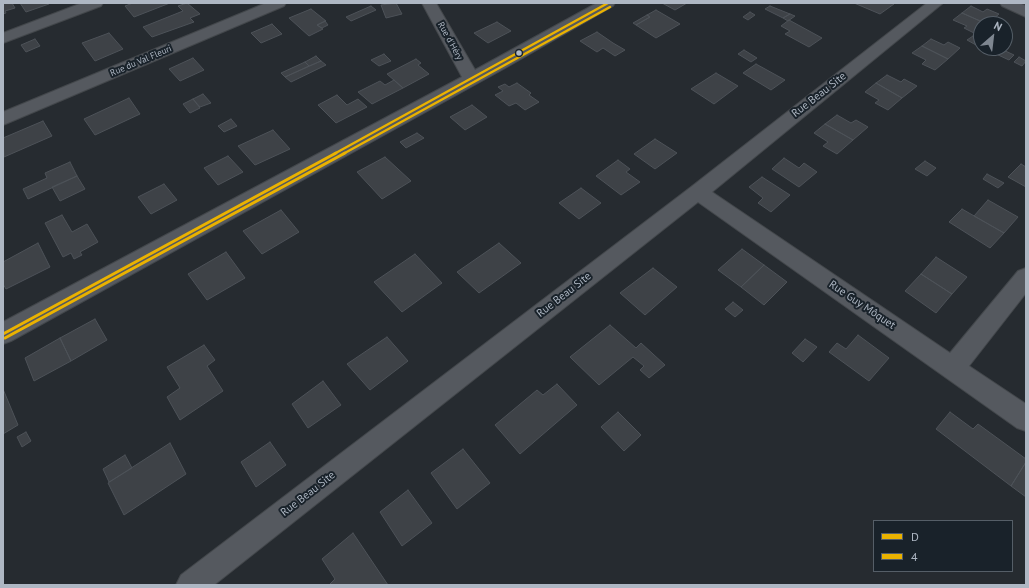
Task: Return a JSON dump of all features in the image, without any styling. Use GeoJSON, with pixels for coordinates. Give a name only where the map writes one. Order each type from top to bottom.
{"type":"FeatureCollection","features":[{"type":"Feature","properties":{"kind":"street"},"geometry":{"type":"LineString","coordinates":[[3,38],[96,3]]}},
{"type":"Feature","properties":{"kind":"street","name":"Rue du Val Fleuri"},"geometry":{"type":"LineString","coordinates":[[3,119],[280,3]]}},
{"type":"Feature","properties":{"kind":"street","name":"Rue d'Héry"},"geometry":{"type":"LineString","coordinates":[[429,3],[471,79]]}},
{"type":"Feature","properties":{"kind":"street"},"geometry":{"type":"LineString","coordinates":[[3,334],[608,3]]}},
{"type":"Feature","properties":{"kind":"street","name":"Rue Beau Site"},"geometry":{"type":"LineString","coordinates":[[191,585],[698,192],[936,3]]}},
{"type":"Feature","properties":{"kind":"street"},"geometry":{"type":"LineString","coordinates":[[1007,3],[1026,12]]}},
{"type":"Feature","properties":{"kind":"street","name":"Rue Guy Môquet"},"geometry":{"type":"LineString","coordinates":[[698,192],[953,367],[1026,419]]}},
{"type":"Feature","properties":{"kind":"street"},"geometry":{"type":"LineString","coordinates":[[953,367],[1026,277]]}},
{"type":"Feature","properties":{"kind":"building"},"geometry":{"type":"Polygon","coordinates":[[[3,3],[12,3],[15,8],[5,11],[6,13],[3,14],[3,3]]]}},
{"type":"Feature","properties":{"kind":"building"},"geometry":{"type":"Polygon","coordinates":[[[20,3],[48,3],[49,4],[26,12],[20,3]]]}},
{"type":"Feature","properties":{"kind":"building"},"geometry":{"type":"Polygon","coordinates":[[[133,3],[170,3],[134,17],[125,6],[133,3]]]}},
{"type":"Feature","properties":{"kind":"building"},"geometry":{"type":"Polygon","coordinates":[[[187,3],[200,14],[190,18],[194,22],[152,37],[143,27],[183,11],[178,6],[187,3]]]}},
{"type":"Feature","properties":{"kind":"building"},"geometry":{"type":"Polygon","coordinates":[[[396,3],[402,14],[386,18],[381,5],[396,3]]]}},
{"type":"Feature","properties":{"kind":"building"},"geometry":{"type":"Polygon","coordinates":[[[662,3],[687,3],[675,10],[662,3]]]}},
{"type":"Feature","properties":{"kind":"building"},"geometry":{"type":"Polygon","coordinates":[[[854,3],[892,3],[894,4],[880,14],[854,3]]]}},
{"type":"Feature","properties":{"kind":"building"},"geometry":{"type":"Polygon","coordinates":[[[371,6],[376,10],[351,21],[346,17],[371,6]]]}},
{"type":"Feature","properties":{"kind":"building"},"geometry":{"type":"Polygon","coordinates":[[[770,6],[790,14],[783,18],[765,9],[770,6]]]}},
{"type":"Feature","properties":{"kind":"building"},"geometry":{"type":"Polygon","coordinates":[[[971,6],[983,12],[987,9],[999,14],[997,16],[973,16],[973,18],[962,13],[971,6]]]}},
{"type":"Feature","properties":{"kind":"building"},"geometry":{"type":"Polygon","coordinates":[[[311,9],[326,21],[317,25],[323,29],[309,36],[289,18],[311,9]]]}},
{"type":"Feature","properties":{"kind":"building"},"geometry":{"type":"Polygon","coordinates":[[[656,10],[680,24],[656,38],[636,25],[650,17],[647,15],[656,10]]]}},
{"type":"Feature","properties":{"kind":"building"},"geometry":{"type":"Polygon","coordinates":[[[750,12],[755,15],[748,20],[743,17],[750,12]]]}},
{"type":"Feature","properties":{"kind":"building"},"geometry":{"type":"Polygon","coordinates":[[[962,13],[973,18],[973,32],[964,28],[967,26],[953,20],[962,13]]]}},
{"type":"Feature","properties":{"kind":"building"},"geometry":{"type":"Polygon","coordinates":[[[790,14],[795,16],[788,21],[783,18],[790,14]]]}},
{"type":"Feature","properties":{"kind":"building"},"geometry":{"type":"Polygon","coordinates":[[[647,15],[650,17],[636,25],[633,23],[647,15]]]}},
{"type":"Feature","properties":{"kind":"building"},"geometry":{"type":"Polygon","coordinates":[[[789,20],[822,38],[809,47],[785,34],[790,31],[781,26],[789,20]]]}},
{"type":"Feature","properties":{"kind":"building"},"geometry":{"type":"Polygon","coordinates":[[[325,21],[328,25],[322,28],[317,25],[325,21]]]}},
{"type":"Feature","properties":{"kind":"building"},"geometry":{"type":"Polygon","coordinates":[[[497,22],[511,31],[488,43],[474,33],[497,22]]]}},
{"type":"Feature","properties":{"kind":"building"},"geometry":{"type":"Polygon","coordinates":[[[272,24],[282,34],[261,43],[251,33],[272,24]]]}},
{"type":"Feature","properties":{"kind":"building"},"geometry":{"type":"Polygon","coordinates":[[[597,32],[625,50],[615,56],[603,48],[597,52],[580,41],[597,32]]]}},
{"type":"Feature","properties":{"kind":"building"},"geometry":{"type":"Polygon","coordinates":[[[109,33],[123,49],[95,61],[82,43],[109,33]]]}},
{"type":"Feature","properties":{"kind":"building"},"geometry":{"type":"Polygon","coordinates":[[[973,36],[973,43],[967,40],[973,36]]]}},
{"type":"Feature","properties":{"kind":"building"},"geometry":{"type":"Polygon","coordinates":[[[35,39],[40,46],[26,52],[21,45],[35,39]]]}},
{"type":"Feature","properties":{"kind":"building"},"geometry":{"type":"Polygon","coordinates":[[[931,39],[944,45],[948,42],[960,48],[948,59],[922,46],[931,39]]]}},
{"type":"Feature","properties":{"kind":"building"},"geometry":{"type":"Polygon","coordinates":[[[922,46],[948,59],[935,70],[922,64],[926,60],[912,53],[922,46]]]}},
{"type":"Feature","properties":{"kind":"building"},"geometry":{"type":"Polygon","coordinates":[[[744,50],[757,58],[751,62],[738,54],[744,50]]]}},
{"type":"Feature","properties":{"kind":"building"},"geometry":{"type":"Polygon","coordinates":[[[384,54],[391,61],[379,66],[371,60],[384,54]]]}},
{"type":"Feature","properties":{"kind":"building"},"geometry":{"type":"Polygon","coordinates":[[[316,56],[321,61],[309,66],[305,62],[316,56]]]}},
{"type":"Feature","properties":{"kind":"building"},"geometry":{"type":"Polygon","coordinates":[[[1000,56],[1013,56],[1009,60],[1000,56]]]}},
{"type":"Feature","properties":{"kind":"building"},"geometry":{"type":"Polygon","coordinates":[[[1019,57],[1026,61],[1022,66],[1014,62],[1019,57]]]}},
{"type":"Feature","properties":{"kind":"building"},"geometry":{"type":"Polygon","coordinates":[[[193,58],[204,70],[180,81],[169,69],[193,58]]]}},
{"type":"Feature","properties":{"kind":"building"},"geometry":{"type":"Polygon","coordinates":[[[416,59],[421,63],[418,65],[429,74],[403,88],[387,74],[416,59]]]}},
{"type":"Feature","properties":{"kind":"building"},"geometry":{"type":"Polygon","coordinates":[[[321,61],[326,65],[291,82],[285,77],[321,61]]]}},
{"type":"Feature","properties":{"kind":"building"},"geometry":{"type":"Polygon","coordinates":[[[305,62],[309,66],[285,77],[281,73],[305,62]]]}},
{"type":"Feature","properties":{"kind":"building"},"geometry":{"type":"Polygon","coordinates":[[[756,64],[785,80],[771,90],[743,73],[756,64]]]}},
{"type":"Feature","properties":{"kind":"building"},"geometry":{"type":"Polygon","coordinates":[[[716,73],[738,86],[714,104],[691,89],[716,73]]]}},
{"type":"Feature","properties":{"kind":"building"},"geometry":{"type":"Polygon","coordinates":[[[887,75],[901,82],[904,79],[917,86],[902,98],[876,83],[887,75]]]}},
{"type":"Feature","properties":{"kind":"building"},"geometry":{"type":"Polygon","coordinates":[[[394,80],[403,88],[372,104],[358,92],[380,81],[385,85],[394,80]]]}},
{"type":"Feature","properties":{"kind":"building"},"geometry":{"type":"Polygon","coordinates":[[[517,83],[531,93],[529,95],[539,102],[525,110],[516,103],[509,106],[495,95],[503,91],[498,87],[505,84],[509,87],[517,83]]]}},
{"type":"Feature","properties":{"kind":"building"},"geometry":{"type":"Polygon","coordinates":[[[876,83],[902,98],[888,110],[875,103],[879,100],[865,92],[876,83]]]}},
{"type":"Feature","properties":{"kind":"building"},"geometry":{"type":"Polygon","coordinates":[[[203,94],[211,103],[200,107],[193,99],[203,94]]]}},
{"type":"Feature","properties":{"kind":"building"},"geometry":{"type":"Polygon","coordinates":[[[337,95],[347,105],[358,99],[367,107],[336,123],[318,105],[337,95]]]}},
{"type":"Feature","properties":{"kind":"building"},"geometry":{"type":"Polygon","coordinates":[[[129,98],[140,114],[95,135],[84,119],[129,98]]]}},
{"type":"Feature","properties":{"kind":"building"},"geometry":{"type":"Polygon","coordinates":[[[193,99],[200,108],[190,113],[183,104],[193,99]]]}},
{"type":"Feature","properties":{"kind":"building"},"geometry":{"type":"Polygon","coordinates":[[[472,105],[487,117],[465,130],[450,117],[472,105]]]}},
{"type":"Feature","properties":{"kind":"building"},"geometry":{"type":"Polygon","coordinates":[[[837,115],[851,123],[856,120],[868,127],[853,140],[825,124],[837,115]]]}},
{"type":"Feature","properties":{"kind":"building"},"geometry":{"type":"Polygon","coordinates":[[[231,119],[237,126],[224,132],[218,126],[231,119]]]}},
{"type":"Feature","properties":{"kind":"building"},"geometry":{"type":"Polygon","coordinates":[[[43,121],[52,136],[4,157],[3,138],[43,121]]]}},
{"type":"Feature","properties":{"kind":"building"},"geometry":{"type":"Polygon","coordinates":[[[825,124],[853,140],[837,154],[823,146],[828,142],[814,133],[825,124]]]}},
{"type":"Feature","properties":{"kind":"building"},"geometry":{"type":"Polygon","coordinates":[[[273,130],[290,149],[255,165],[238,146],[273,130]]]}},
{"type":"Feature","properties":{"kind":"building"},"geometry":{"type":"Polygon","coordinates":[[[417,133],[424,138],[406,148],[400,142],[417,133]]]}},
{"type":"Feature","properties":{"kind":"building"},"geometry":{"type":"Polygon","coordinates":[[[655,139],[677,153],[655,169],[634,154],[655,139]]]}},
{"type":"Feature","properties":{"kind":"building"},"geometry":{"type":"Polygon","coordinates":[[[228,156],[243,172],[218,185],[204,168],[228,156]]]}},
{"type":"Feature","properties":{"kind":"building"},"geometry":{"type":"Polygon","coordinates":[[[385,157],[411,181],[382,199],[357,172],[385,157]]]}},
{"type":"Feature","properties":{"kind":"building"},"geometry":{"type":"Polygon","coordinates":[[[784,158],[799,168],[804,163],[817,172],[799,187],[772,169],[784,158]]]}},
{"type":"Feature","properties":{"kind":"building"},"geometry":{"type":"Polygon","coordinates":[[[618,160],[630,169],[626,172],[640,182],[621,195],[596,176],[618,160]]]}},
{"type":"Feature","properties":{"kind":"building"},"geometry":{"type":"Polygon","coordinates":[[[925,161],[936,168],[927,176],[915,169],[925,161]]]}},
{"type":"Feature","properties":{"kind":"building"},"geometry":{"type":"Polygon","coordinates":[[[70,162],[77,176],[28,199],[23,189],[47,178],[45,173],[70,162]]]}},
{"type":"Feature","properties":{"kind":"building"},"geometry":{"type":"Polygon","coordinates":[[[1021,164],[1026,167],[1026,187],[1008,177],[1021,164]]]}},
{"type":"Feature","properties":{"kind":"building"},"geometry":{"type":"Polygon","coordinates":[[[987,174],[1004,183],[998,188],[983,179],[987,174]]]}},
{"type":"Feature","properties":{"kind":"building"},"geometry":{"type":"Polygon","coordinates":[[[77,176],[85,189],[60,201],[52,187],[77,176]]]}},
{"type":"Feature","properties":{"kind":"building"},"geometry":{"type":"Polygon","coordinates":[[[762,177],[790,195],[771,212],[758,203],[763,198],[749,187],[762,177]]]}},
{"type":"Feature","properties":{"kind":"building"},"geometry":{"type":"Polygon","coordinates":[[[164,184],[177,200],[151,214],[138,197],[164,184]]]}},
{"type":"Feature","properties":{"kind":"building"},"geometry":{"type":"Polygon","coordinates":[[[581,188],[601,203],[579,219],[559,203],[581,188]]]}},
{"type":"Feature","properties":{"kind":"building"},"geometry":{"type":"Polygon","coordinates":[[[988,200],[1018,217],[1004,233],[974,216],[988,200]]]}},
{"type":"Feature","properties":{"kind":"building"},"geometry":{"type":"Polygon","coordinates":[[[962,209],[1004,233],[990,248],[949,222],[962,209]]]}},
{"type":"Feature","properties":{"kind":"building"},"geometry":{"type":"Polygon","coordinates":[[[281,210],[299,232],[262,254],[243,231],[281,210]]]}},
{"type":"Feature","properties":{"kind":"building"},"geometry":{"type":"Polygon","coordinates":[[[62,215],[72,232],[87,224],[98,242],[80,252],[82,255],[74,259],[71,253],[63,257],[45,223],[62,215]]]}},
{"type":"Feature","properties":{"kind":"building"},"geometry":{"type":"Polygon","coordinates":[[[38,243],[50,267],[6,289],[3,284],[3,262],[38,243]]]}},
{"type":"Feature","properties":{"kind":"building"},"geometry":{"type":"Polygon","coordinates":[[[499,243],[521,263],[479,293],[457,272],[499,243]]]}},
{"type":"Feature","properties":{"kind":"building"},"geometry":{"type":"Polygon","coordinates":[[[742,249],[764,265],[741,287],[718,270],[742,249]]]}},
{"type":"Feature","properties":{"kind":"building"},"geometry":{"type":"Polygon","coordinates":[[[226,252],[245,278],[207,300],[188,274],[226,252]]]}},
{"type":"Feature","properties":{"kind":"building"},"geometry":{"type":"Polygon","coordinates":[[[415,254],[442,283],[402,312],[374,282],[415,254]]]}},
{"type":"Feature","properties":{"kind":"building"},"geometry":{"type":"Polygon","coordinates":[[[936,257],[967,277],[952,294],[921,274],[936,257]]]}},
{"type":"Feature","properties":{"kind":"building"},"geometry":{"type":"Polygon","coordinates":[[[764,265],[787,282],[764,305],[741,287],[764,265]]]}},
{"type":"Feature","properties":{"kind":"building"},"geometry":{"type":"Polygon","coordinates":[[[653,268],[677,287],[645,315],[620,293],[653,268]]]}},
{"type":"Feature","properties":{"kind":"building"},"geometry":{"type":"Polygon","coordinates":[[[921,274],[952,294],[936,313],[905,291],[921,274]]]}},
{"type":"Feature","properties":{"kind":"building"},"geometry":{"type":"Polygon","coordinates":[[[733,302],[743,310],[735,317],[725,309],[733,302]]]}},
{"type":"Feature","properties":{"kind":"building"},"geometry":{"type":"Polygon","coordinates":[[[95,319],[107,340],[71,361],[60,338],[95,319]]]}},
{"type":"Feature","properties":{"kind":"building"},"geometry":{"type":"Polygon","coordinates":[[[610,325],[636,348],[641,343],[665,365],[649,378],[640,370],[644,366],[633,357],[599,385],[570,357],[610,325]]]}},
{"type":"Feature","properties":{"kind":"building"},"geometry":{"type":"Polygon","coordinates":[[[858,335],[889,358],[869,381],[829,352],[837,343],[846,349],[858,335]]]}},
{"type":"Feature","properties":{"kind":"building"},"geometry":{"type":"Polygon","coordinates":[[[387,337],[408,361],[370,390],[347,364],[387,337]]]}},
{"type":"Feature","properties":{"kind":"building"},"geometry":{"type":"Polygon","coordinates":[[[60,338],[71,361],[34,381],[25,358],[60,338]]]}},
{"type":"Feature","properties":{"kind":"building"},"geometry":{"type":"Polygon","coordinates":[[[805,339],[817,347],[803,362],[792,353],[805,339]]]}},
{"type":"Feature","properties":{"kind":"building"},"geometry":{"type":"Polygon","coordinates":[[[204,345],[215,360],[207,366],[223,391],[180,420],[167,397],[180,388],[167,367],[204,345]]]}},
{"type":"Feature","properties":{"kind":"building"},"geometry":{"type":"Polygon","coordinates":[[[323,381],[341,405],[308,428],[292,404],[323,381]]]}},
{"type":"Feature","properties":{"kind":"building"},"geometry":{"type":"Polygon","coordinates":[[[557,384],[577,405],[520,454],[495,425],[537,390],[543,395],[557,384]]]}},
{"type":"Feature","properties":{"kind":"building"},"geometry":{"type":"Polygon","coordinates":[[[3,389],[18,425],[3,434],[3,389]]]}},
{"type":"Feature","properties":{"kind":"building"},"geometry":{"type":"Polygon","coordinates":[[[618,412],[641,435],[624,451],[601,427],[618,412]]]}},
{"type":"Feature","properties":{"kind":"building"},"geometry":{"type":"Polygon","coordinates":[[[950,412],[973,429],[978,424],[1026,459],[1026,462],[1011,486],[936,429],[950,412]]]}},
{"type":"Feature","properties":{"kind":"building"},"geometry":{"type":"Polygon","coordinates":[[[26,432],[31,441],[22,447],[17,437],[26,432]]]}},
{"type":"Feature","properties":{"kind":"building"},"geometry":{"type":"Polygon","coordinates":[[[270,442],[286,465],[256,487],[241,462],[270,442]]]}},
{"type":"Feature","properties":{"kind":"building"},"geometry":{"type":"Polygon","coordinates":[[[170,443],[186,474],[124,515],[108,483],[170,443]]]}},
{"type":"Feature","properties":{"kind":"building"},"geometry":{"type":"Polygon","coordinates":[[[463,449],[490,483],[457,509],[431,473],[463,449]]]}},
{"type":"Feature","properties":{"kind":"building"},"geometry":{"type":"Polygon","coordinates":[[[125,455],[132,468],[109,482],[103,469],[125,455]]]}},
{"type":"Feature","properties":{"kind":"building"},"geometry":{"type":"Polygon","coordinates":[[[1026,462],[1026,497],[1011,486],[1026,462]]]}},
{"type":"Feature","properties":{"kind":"building"},"geometry":{"type":"Polygon","coordinates":[[[408,490],[432,523],[402,546],[380,512],[408,490]]]}},
{"type":"Feature","properties":{"kind":"building"},"geometry":{"type":"Polygon","coordinates":[[[353,533],[388,585],[329,585],[335,579],[322,559],[353,533]]]}},
{"type":"Feature","properties":{"kind":"transit line","name":"D"},"geometry":{"type":"LineString","coordinates":[[3,334],[501,63],[608,3]]}},
{"type":"Feature","properties":{"kind":"transit line","name":"4"},"geometry":{"type":"LineString","coordinates":[[5,338],[503,67],[610,7]]}}]}
